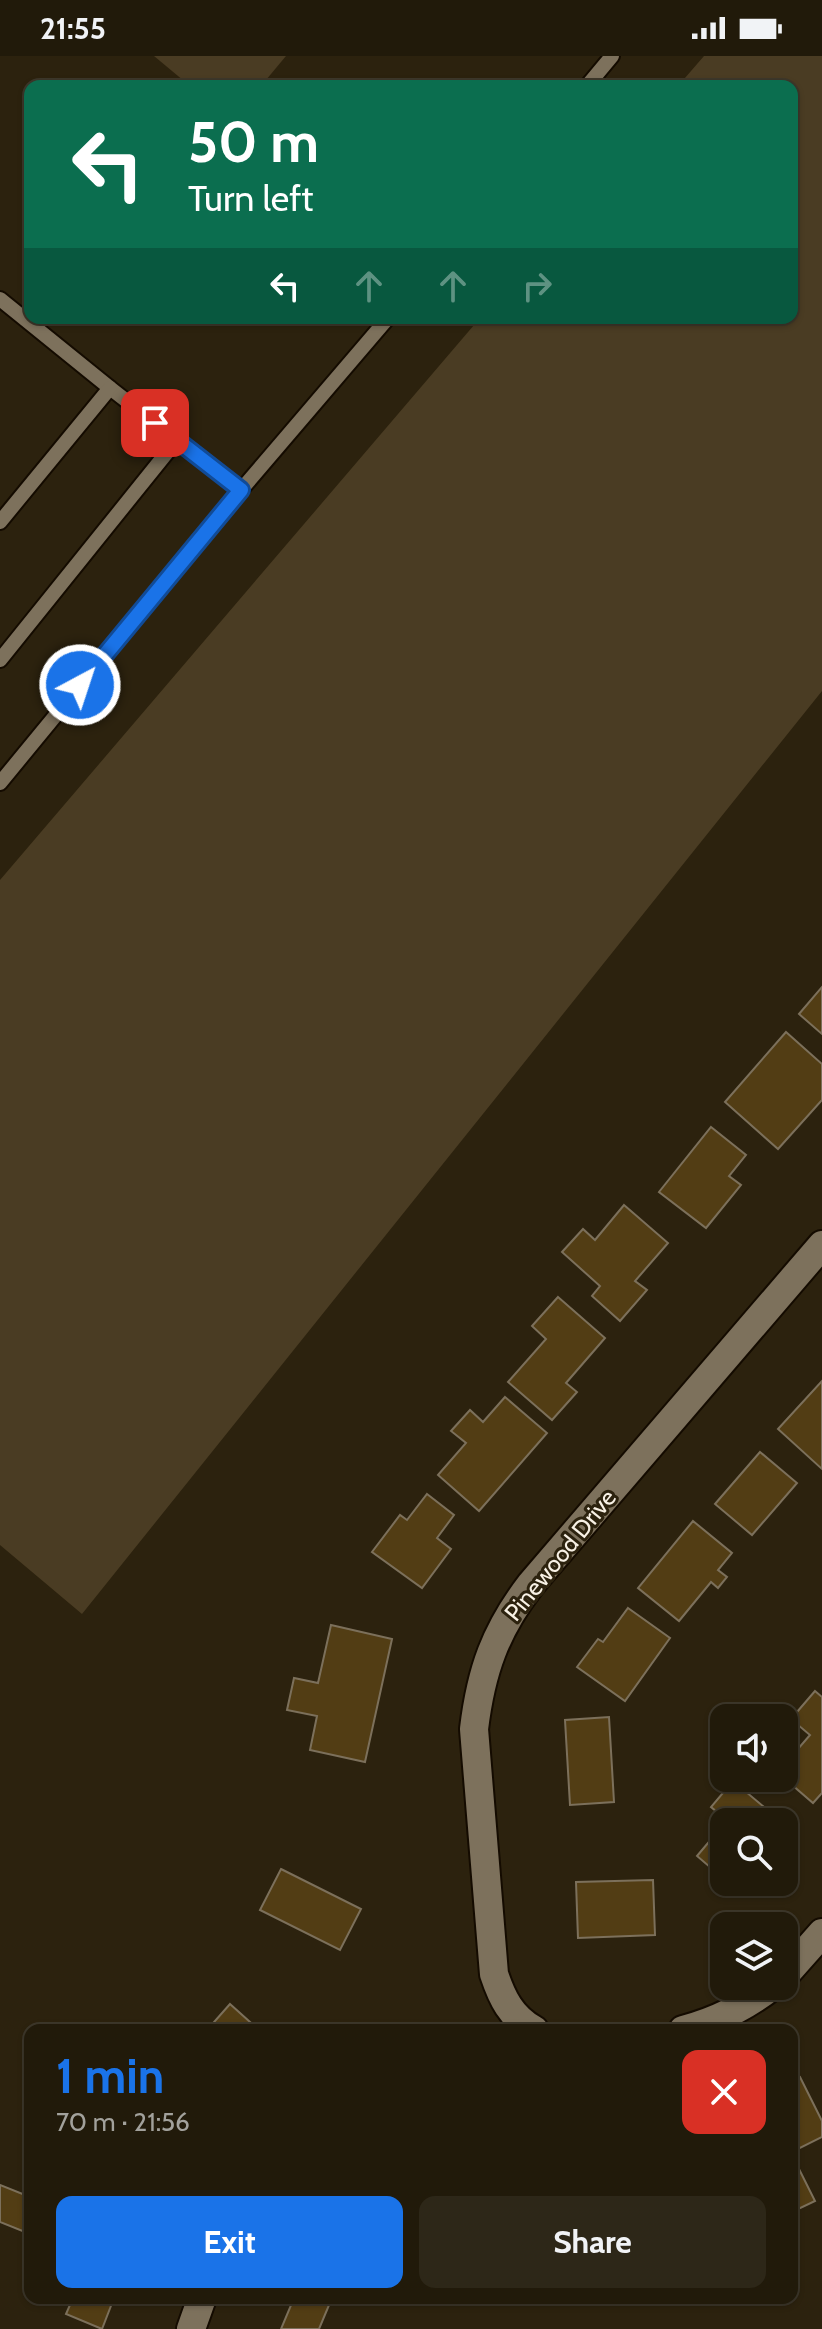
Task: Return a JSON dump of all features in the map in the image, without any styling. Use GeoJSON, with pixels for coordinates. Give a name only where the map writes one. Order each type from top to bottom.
{"type":"FeatureCollection","features":[{"type":"Feature","properties":{"kind":"street","name":"Pinewood Drive"},"geometry":{"type":"LineString","coordinates":[[517,2024],[503,2001],[494,1974],[474,1729],[479,1690],[490,1652],[511,1610],[531,1584],[822,1245]]}},
{"type":"Feature","properties":{"kind":"street"},"geometry":{"type":"LineString","coordinates":[[798,1960],[822,1933]]}},
{"type":"Feature","properties":{"kind":"street"},"geometry":{"type":"LineString","coordinates":[[701,2024],[754,2000]]}},
{"type":"Feature","properties":{"kind":"street"},"geometry":{"type":"LineString","coordinates":[[191,2329],[200,2304]]}},
{"type":"Feature","properties":{"kind":"lane"},"geometry":{"type":"LineString","coordinates":[[592,80],[612,56]]}},
{"type":"Feature","properties":{"kind":"lane"},"geometry":{"type":"LineString","coordinates":[[0,299],[24,318]]}},
{"type":"Feature","properties":{"kind":"lane"},"geometry":{"type":"LineString","coordinates":[[31,324],[241,490]]}},
{"type":"Feature","properties":{"kind":"lane"},"geometry":{"type":"LineString","coordinates":[[0,783],[241,490],[383,324]]}},
{"type":"Feature","properties":{"kind":"lane"},"geometry":{"type":"LineString","coordinates":[[0,522],[110,388]]}},
{"type":"Feature","properties":{"kind":"lane"},"geometry":{"type":"LineString","coordinates":[[0,660],[177,440]]}},
{"type":"Feature","properties":{"kind":"shaded area"},"geometry":{"type":"Polygon","coordinates":[[[154,56],[286,56],[266,80],[183,80],[154,56]]]}},
{"type":"Feature","properties":{"kind":"shaded area"},"geometry":{"type":"Polygon","coordinates":[[[704,56],[822,56],[822,691],[82,1614],[0,1545],[0,880],[475,324],[798,324],[798,80],[683,80],[704,56]]]}},
{"type":"Feature","properties":{"kind":"building"},"geometry":{"type":"Polygon","coordinates":[[[822,987],[822,1034],[799,1014],[822,987]]]}},
{"type":"Feature","properties":{"kind":"building"},"geometry":{"type":"Polygon","coordinates":[[[786,1032],[822,1064],[822,1100],[778,1149],[725,1102],[786,1032]]]}},
{"type":"Feature","properties":{"kind":"building"},"geometry":{"type":"Polygon","coordinates":[[[711,1127],[746,1155],[729,1176],[741,1185],[706,1228],[659,1192],[711,1127]]]}},
{"type":"Feature","properties":{"kind":"building"},"geometry":{"type":"Polygon","coordinates":[[[624,1205],[668,1243],[635,1281],[647,1290],[620,1321],[592,1296],[600,1286],[562,1252],[583,1229],[595,1240],[624,1205]]]}},
{"type":"Feature","properties":{"kind":"building"},"geometry":{"type":"Polygon","coordinates":[[[558,1297],[605,1338],[566,1383],[577,1392],[552,1420],[508,1382],[546,1339],[532,1326],[558,1297]]]}},
{"type":"Feature","properties":{"kind":"building"},"geometry":{"type":"Polygon","coordinates":[[[822,1381],[822,1469],[778,1429],[822,1381]]]}},
{"type":"Feature","properties":{"kind":"building"},"geometry":{"type":"Polygon","coordinates":[[[505,1397],[547,1433],[479,1511],[438,1475],[466,1443],[451,1431],[470,1410],[483,1422],[505,1397]]]}},
{"type":"Feature","properties":{"kind":"building"},"geometry":{"type":"Polygon","coordinates":[[[760,1452],[797,1483],[752,1535],[715,1504],[760,1452]]]}},
{"type":"Feature","properties":{"kind":"building"},"geometry":{"type":"Polygon","coordinates":[[[427,1494],[454,1515],[437,1538],[451,1549],[422,1588],[372,1552],[400,1515],[407,1520],[427,1494]]]}},
{"type":"Feature","properties":{"kind":"building"},"geometry":{"type":"Polygon","coordinates":[[[693,1521],[732,1553],[718,1570],[727,1577],[718,1588],[711,1582],[679,1621],[638,1588],[693,1521]]]}},
{"type":"Feature","properties":{"kind":"building"},"geometry":{"type":"Polygon","coordinates":[[[628,1608],[670,1638],[625,1701],[577,1667],[598,1639],[603,1642],[628,1608]]]}},
{"type":"Feature","properties":{"kind":"building"},"geometry":{"type":"Polygon","coordinates":[[[331,1625],[392,1639],[365,1762],[310,1750],[317,1716],[287,1710],[294,1678],[318,1683],[331,1625]]]}},
{"type":"Feature","properties":{"kind":"building"},"geometry":{"type":"Polygon","coordinates":[[[815,1691],[822,1697],[822,1793],[813,1803],[798,1790],[798,1749],[810,1735],[798,1725],[798,1711],[815,1691]]]}},
{"type":"Feature","properties":{"kind":"building"},"geometry":{"type":"Polygon","coordinates":[[[609,1717],[614,1802],[570,1805],[565,1720],[609,1717]]]}},
{"type":"Feature","properties":{"kind":"building"},"geometry":{"type":"Polygon","coordinates":[[[724,1792],[746,1792],[765,1808],[712,1808],[724,1792]]]}},
{"type":"Feature","properties":{"kind":"building"},"geometry":{"type":"Polygon","coordinates":[[[710,1841],[710,1867],[697,1856],[710,1841]]]}},
{"type":"Feature","properties":{"kind":"building"},"geometry":{"type":"Polygon","coordinates":[[[281,1869],[361,1909],[340,1950],[260,1910],[281,1869]]]}},
{"type":"Feature","properties":{"kind":"building"},"geometry":{"type":"Polygon","coordinates":[[[653,1880],[655,1935],[578,1938],[576,1882],[653,1880]]]}},
{"type":"Feature","properties":{"kind":"building"},"geometry":{"type":"Polygon","coordinates":[[[230,2004],[252,2024],[212,2024],[230,2004]]]}},
{"type":"Feature","properties":{"kind":"building"},"geometry":{"type":"Polygon","coordinates":[[[798,2078],[822,2121],[822,2137],[798,2149],[798,2078]]]}},
{"type":"Feature","properties":{"kind":"building"},"geometry":{"type":"Polygon","coordinates":[[[798,2167],[815,2201],[798,2209],[798,2167]]]}},
{"type":"Feature","properties":{"kind":"building"},"geometry":{"type":"Polygon","coordinates":[[[0,2185],[24,2195],[24,2232],[0,2222],[0,2185]]]}},
{"type":"Feature","properties":{"kind":"building"},"geometry":{"type":"Polygon","coordinates":[[[70,2304],[112,2304],[102,2329],[66,2314],[70,2304]]]}},
{"type":"Feature","properties":{"kind":"building"},"geometry":{"type":"Polygon","coordinates":[[[291,2304],[329,2304],[319,2329],[281,2329],[291,2304]]]}},
{"type":"Feature","properties":{"kind":"route"},"geometry":{"type":"LineString","coordinates":[[80,685],[241,490],[155,423]]}}]}
